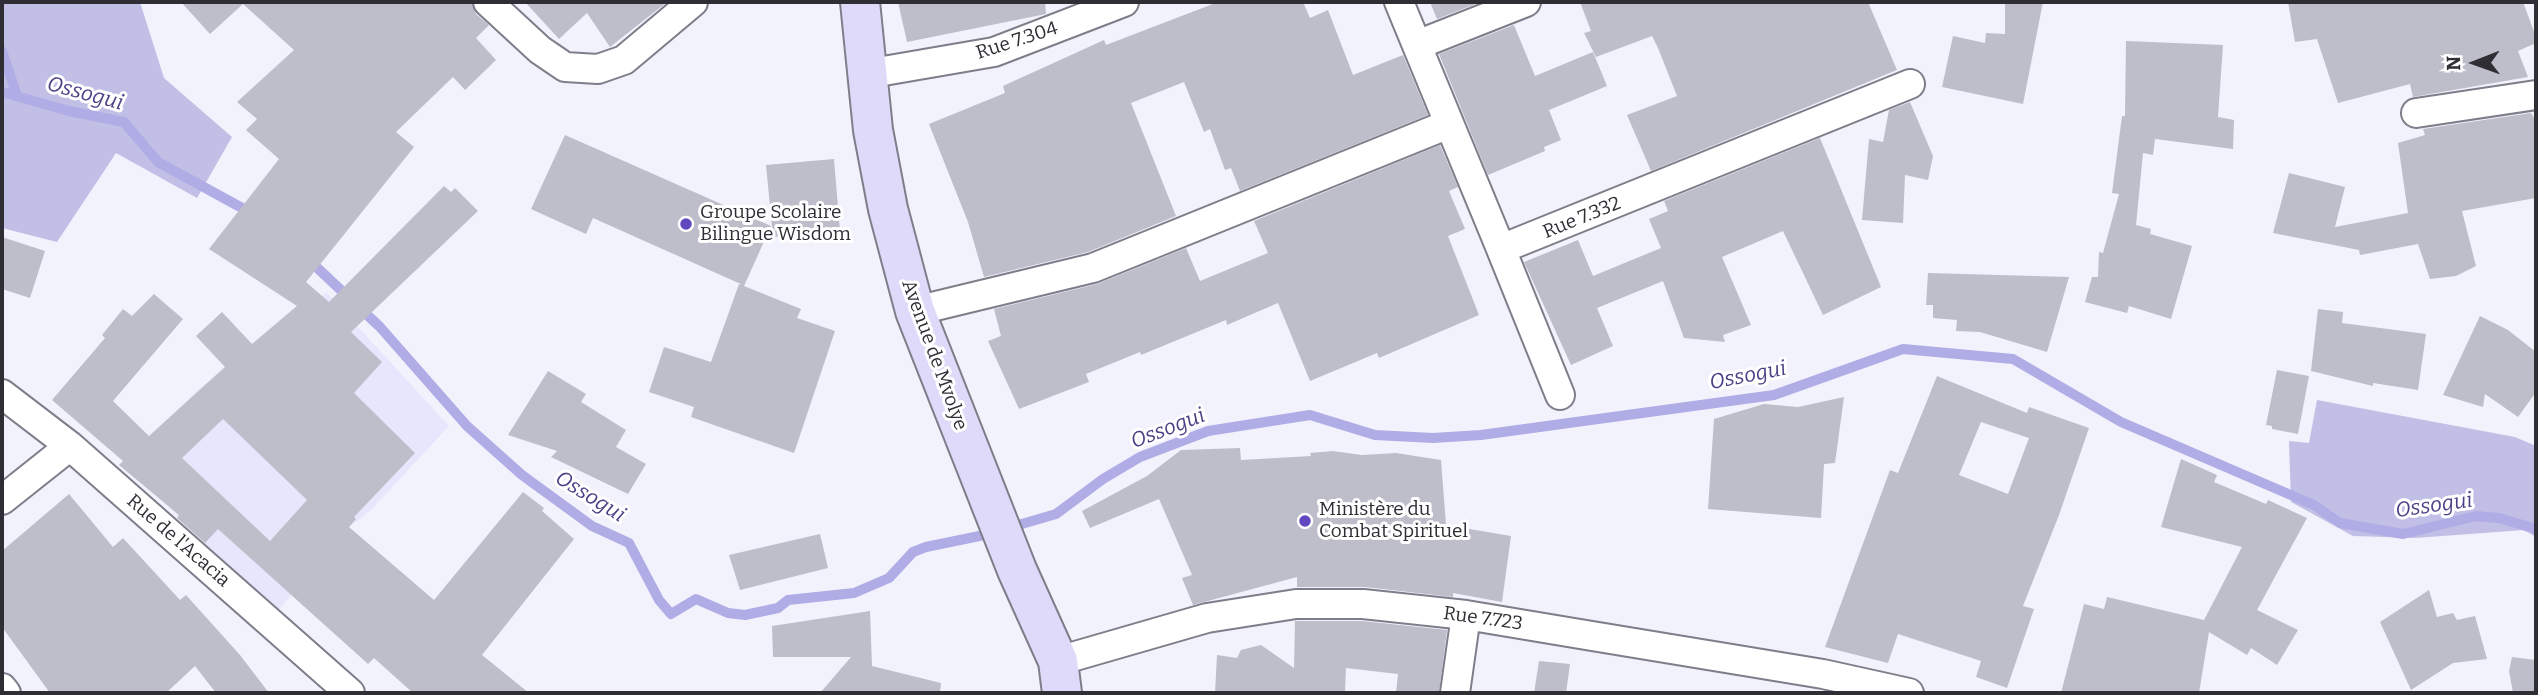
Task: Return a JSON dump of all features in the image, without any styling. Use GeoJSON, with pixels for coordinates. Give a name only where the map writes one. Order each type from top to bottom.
{"type":"FeatureCollection","features":[{"type":"Feature","properties":{"kind":"main road","name":"Avenue de Mvolye"},"geometry":{"type":"LineString","coordinates":[[860,2],[866,74],[888,209],[915,311],[1060,677]]}},
{"type":"Feature","properties":{"kind":"street"},"geometry":{"type":"LineString","coordinates":[[488,2],[540,50],[565,67],[598,69],[624,60],[693,2]]}},
{"type":"Feature","properties":{"kind":"street","name":"Rue 7.304"},"geometry":{"type":"LineString","coordinates":[[866,74],[994,52],[1124,2]]}},
{"type":"Feature","properties":{"kind":"street"},"geometry":{"type":"LineString","coordinates":[[1399,2],[1560,395]]}},
{"type":"Feature","properties":{"kind":"street"},"geometry":{"type":"LineString","coordinates":[[1417,45],[1526,2]]}},
{"type":"Feature","properties":{"kind":"street","name":"Rue 7.332"},"geometry":{"type":"LineString","coordinates":[[1501,249],[1910,84]]}},
{"type":"Feature","properties":{"kind":"street"},"geometry":{"type":"LineString","coordinates":[[2416,113],[2536,95]]}},
{"type":"Feature","properties":{"kind":"street"},"geometry":{"type":"LineString","coordinates":[[915,311],[1093,268],[1449,124]]}},
{"type":"Feature","properties":{"kind":"street","name":"Rue de l'Acacia"},"geometry":{"type":"LineString","coordinates":[[2,394],[70,446],[332,688]]}},
{"type":"Feature","properties":{"kind":"street"},"geometry":{"type":"LineString","coordinates":[[2,500],[70,446]]}},
{"type":"Feature","properties":{"kind":"street","name":"Rue 7.723"},"geometry":{"type":"LineString","coordinates":[[1060,677],[1207,618],[1296,604],[1363,604],[1466,615],[1823,674],[1909,693]]}},
{"type":"Feature","properties":{"kind":"street"},"geometry":{"type":"LineString","coordinates":[[1455,693],[1466,615]]}},
{"type":"Feature","properties":{"kind":"street"},"geometry":{"type":"LineString","coordinates":[[2,688],[6,693]]}},
{"type":"Feature","properties":{"kind":"shaded area"},"geometry":{"type":"Polygon","coordinates":[[[2,2],[140,2],[164,78],[232,137],[197,198],[116,153],[57,242],[2,228],[2,2]]]}},
{"type":"Feature","properties":{"kind":"shaded area"},"geometry":{"type":"Polygon","coordinates":[[[315,290],[321,297],[326,292],[449,426],[371,510],[349,527],[275,614],[163,501],[119,465],[198,390],[315,290]]]}},
{"type":"Feature","properties":{"kind":"shaded area"},"geometry":{"type":"Polygon","coordinates":[[[2317,400],[2515,437],[2536,446],[2536,537],[2524,530],[2415,538],[2353,536],[2291,502],[2289,441],[2309,443],[2317,400]]]}},
{"type":"Feature","properties":{"kind":"building"},"geometry":{"type":"Polygon","coordinates":[[[181,2],[472,2],[476,14],[489,25],[476,38],[496,60],[465,90],[453,77],[396,132],[414,147],[306,282],[329,302],[444,186],[451,192],[455,188],[478,211],[351,332],[382,362],[354,393],[415,453],[354,517],[356,519],[349,527],[434,600],[523,492],[544,508],[542,511],[574,539],[482,655],[529,693],[413,693],[374,658],[368,664],[218,529],[205,543],[177,518],[179,515],[119,465],[123,461],[52,400],[105,338],[102,335],[123,309],[132,316],[154,294],[183,319],[113,401],[149,436],[225,367],[196,336],[222,312],[252,344],[297,306],[209,249],[279,159],[246,130],[257,119],[237,102],[294,50],[243,4],[210,34],[181,2]],[[223,419],[182,458],[270,541],[307,500],[223,419]]]}},
{"type":"Feature","properties":{"kind":"building"},"geometry":{"type":"Polygon","coordinates":[[[525,2],[667,2],[610,47],[587,13],[559,39],[525,2]]]}},
{"type":"Feature","properties":{"kind":"building"},"geometry":{"type":"Polygon","coordinates":[[[898,2],[1045,2],[1046,14],[907,42],[898,2]]]}},
{"type":"Feature","properties":{"kind":"building"},"geometry":{"type":"Polygon","coordinates":[[[1218,2],[1303,2],[1310,18],[1328,10],[1353,75],[1403,55],[1428,115],[1240,191],[1231,168],[1225,170],[1210,129],[1204,132],[1184,82],[1131,103],[1176,216],[1088,252],[984,277],[968,222],[929,124],[1005,93],[1003,86],[1104,40],[1106,45],[1218,2]]]}},
{"type":"Feature","properties":{"kind":"building"},"geometry":{"type":"Polygon","coordinates":[[[1430,2],[1481,2],[1437,19],[1430,2]]]}},
{"type":"Feature","properties":{"kind":"building"},"geometry":{"type":"Polygon","coordinates":[[[1580,2],[1868,2],[1897,70],[1651,171],[1627,115],[1677,96],[1658,48],[1652,36],[1596,57],[1584,33],[1591,31],[1580,2]]]}},
{"type":"Feature","properties":{"kind":"building"},"geometry":{"type":"Polygon","coordinates":[[[2005,2],[2043,2],[2023,104],[1942,87],[1953,36],[1985,43],[1986,33],[2005,34],[2005,2]]]}},
{"type":"Feature","properties":{"kind":"building"},"geometry":{"type":"Polygon","coordinates":[[[2288,2],[2523,2],[2536,37],[2536,43],[2518,51],[2528,77],[2413,97],[2410,84],[2338,103],[2317,39],[2295,42],[2288,2]]]}},
{"type":"Feature","properties":{"kind":"building"},"geometry":{"type":"Polygon","coordinates":[[[1514,25],[1535,76],[1593,52],[1607,86],[1549,110],[1561,140],[1544,147],[1545,151],[1488,175],[1439,54],[1514,25]]]}},
{"type":"Feature","properties":{"kind":"building"},"geometry":{"type":"Polygon","coordinates":[[[2126,41],[2223,45],[2218,117],[2234,120],[2233,149],[2155,139],[2153,155],[2143,153],[2136,225],[2151,229],[2150,234],[2192,246],[2171,319],[2129,306],[2127,313],[2085,302],[2092,277],[2098,277],[2099,252],[2103,253],[2119,194],[2112,193],[2122,116],[2125,116],[2126,41]]]}},
{"type":"Feature","properties":{"kind":"building"},"geometry":{"type":"Polygon","coordinates":[[[1910,102],[1933,156],[1928,180],[1905,175],[1903,223],[1862,220],[1869,139],[1883,142],[1889,110],[1910,102]]]}},
{"type":"Feature","properties":{"kind":"building"},"geometry":{"type":"Polygon","coordinates":[[[2531,113],[2536,121],[2536,198],[2462,211],[2476,266],[2456,276],[2430,279],[2418,244],[2360,255],[2359,250],[2273,233],[2289,173],[2345,187],[2335,227],[2408,213],[2398,143],[2425,135],[2423,129],[2531,113]]]}},
{"type":"Feature","properties":{"kind":"building"},"geometry":{"type":"Polygon","coordinates":[[[565,135],[771,226],[744,286],[801,309],[797,318],[835,331],[794,453],[691,417],[694,407],[649,392],[664,347],[711,362],[739,284],[743,285],[593,218],[586,234],[531,209],[565,135]]]}},
{"type":"Feature","properties":{"kind":"building"},"geometry":{"type":"Polygon","coordinates":[[[1820,138],[1881,287],[1823,315],[1783,231],[1722,257],[1751,325],[1723,335],[1725,342],[1684,338],[1663,281],[1597,308],[1613,346],[1571,365],[1524,262],[1578,240],[1593,276],[1661,248],[1649,219],[1668,211],[1664,201],[1820,138]]]}},
{"type":"Feature","properties":{"kind":"building"},"geometry":{"type":"Polygon","coordinates":[[[1440,145],[1458,187],[1449,191],[1465,229],[1448,236],[1479,315],[1379,358],[1377,353],[1310,381],[1278,303],[1227,325],[1226,320],[1086,374],[1089,382],[1019,409],[988,341],[1001,336],[994,309],[1097,284],[1186,248],[1200,281],[1268,253],[1254,221],[1440,145]]]}},
{"type":"Feature","properties":{"kind":"building","name":"Groupe Scolaire Bilingue Wisdom"},"geometry":{"type":"Polygon","coordinates":[[[834,159],[840,231],[773,237],[766,165],[834,159]]]}},
{"type":"Feature","properties":{"kind":"building"},"geometry":{"type":"Polygon","coordinates":[[[2,237],[45,251],[30,298],[2,289],[2,237]]]}},
{"type":"Feature","properties":{"kind":"building"},"geometry":{"type":"Polygon","coordinates":[[[1928,273],[2069,277],[2047,352],[1980,332],[1956,331],[1957,320],[1933,318],[1933,305],[1926,305],[1928,273]]]}},
{"type":"Feature","properties":{"kind":"building"},"geometry":{"type":"Polygon","coordinates":[[[2318,309],[2343,312],[2342,323],[2426,334],[2418,390],[2373,383],[2373,386],[2311,371],[2318,309]]]}},
{"type":"Feature","properties":{"kind":"building"},"geometry":{"type":"Polygon","coordinates":[[[2480,316],[2508,330],[2536,352],[2536,392],[2518,417],[2485,394],[2483,407],[2443,395],[2480,316]]]}},
{"type":"Feature","properties":{"kind":"building"},"geometry":{"type":"Polygon","coordinates":[[[2277,370],[2309,376],[2298,434],[2272,429],[2272,426],[2266,425],[2277,370]]]}},
{"type":"Feature","properties":{"kind":"building"},"geometry":{"type":"Polygon","coordinates":[[[548,371],[586,394],[581,402],[626,430],[616,447],[646,464],[628,494],[551,457],[557,451],[508,435],[548,371]]]}},
{"type":"Feature","properties":{"kind":"building"},"geometry":{"type":"Polygon","coordinates":[[[1937,376],[2027,413],[2029,407],[2089,428],[2059,515],[2023,606],[2034,609],[2007,688],[1976,677],[1981,661],[1898,634],[1888,663],[1825,647],[1890,470],[1898,473],[1937,376]],[[1981,422],[1959,475],[2008,494],[2029,438],[1981,422]]]}},
{"type":"Feature","properties":{"kind":"building"},"geometry":{"type":"Polygon","coordinates":[[[1844,397],[1835,463],[1824,464],[1821,518],[1708,509],[1714,419],[1764,404],[1798,407],[1844,397]]]}},
{"type":"Feature","properties":{"kind":"building","name":"Ministère du Combat Spirituel"},"geometry":{"type":"Polygon","coordinates":[[[1240,448],[1241,460],[1311,456],[1310,453],[1333,451],[1362,455],[1396,453],[1441,460],[1446,525],[1511,536],[1502,602],[1453,593],[1453,597],[1365,587],[1297,587],[1297,577],[1193,605],[1182,578],[1192,575],[1159,499],[1090,528],[1082,511],[1147,476],[1181,450],[1240,448]]]}},
{"type":"Feature","properties":{"kind":"building"},"geometry":{"type":"Polygon","coordinates":[[[2181,459],[2217,475],[2214,482],[2266,504],[2268,500],[2307,518],[2257,610],[2298,630],[2277,665],[2251,648],[2247,655],[2209,632],[2199,693],[2061,693],[2084,604],[2104,609],[2107,597],[2204,620],[2242,547],[2161,527],[2181,459]]]}},
{"type":"Feature","properties":{"kind":"building"},"geometry":{"type":"Polygon","coordinates":[[[69,494],[113,547],[123,538],[180,600],[186,595],[240,655],[269,693],[216,693],[195,666],[166,693],[50,693],[2,627],[2,551],[69,494]]]}},
{"type":"Feature","properties":{"kind":"building"},"geometry":{"type":"Polygon","coordinates":[[[820,534],[828,568],[740,590],[729,555],[820,534]]]}},
{"type":"Feature","properties":{"kind":"building"},"geometry":{"type":"Polygon","coordinates":[[[2429,590],[2437,617],[2453,613],[2457,620],[2475,616],[2487,659],[2453,663],[2411,690],[2380,622],[2429,590]]]}},
{"type":"Feature","properties":{"kind":"building"},"geometry":{"type":"Polygon","coordinates":[[[870,611],[872,666],[941,683],[940,693],[820,693],[851,657],[773,657],[772,626],[870,611]]]}},
{"type":"Feature","properties":{"kind":"building"},"geometry":{"type":"Polygon","coordinates":[[[1295,621],[1362,621],[1447,630],[1439,693],[1396,693],[1398,674],[1346,668],[1345,693],[1215,693],[1217,655],[1237,658],[1241,650],[1261,645],[1294,668],[1295,621]]]}},
{"type":"Feature","properties":{"kind":"building"},"geometry":{"type":"Polygon","coordinates":[[[2512,657],[2536,660],[2536,693],[2513,693],[2509,671],[2512,657]]]}},
{"type":"Feature","properties":{"kind":"building"},"geometry":{"type":"Polygon","coordinates":[[[1539,661],[1570,664],[1566,693],[1534,693],[1539,661]]]}},
{"type":"Feature","properties":{"kind":"waterway"},"geometry":{"type":"LineString","coordinates":[[2,51],[17,96]]}},
{"type":"Feature","properties":{"kind":"waterway","name":"Ossogui"},"geometry":{"type":"LineString","coordinates":[[2,92],[69,111],[124,122],[158,162],[253,214]]}},
{"type":"Feature","properties":{"kind":"waterway","name":"Ossogui"},"geometry":{"type":"LineString","coordinates":[[310,261],[380,327],[467,426],[522,475],[592,526],[629,543],[659,600],[671,614],[696,599],[728,613],[745,615],[778,608],[788,600],[854,593],[889,578],[913,552],[994,533]]}},
{"type":"Feature","properties":{"kind":"waterway","name":"Ossogui"},"geometry":{"type":"LineString","coordinates":[[1008,528],[1056,514],[1103,479],[1140,457],[1208,431],[1310,415],[1375,435],[1433,438],[1481,435],[1774,395],[1903,349],[2013,359],[2121,422],[2314,505],[2340,523],[2403,534],[2476,516],[2499,518],[2536,529]]}},
{"type":"Feature","properties":{"kind":"place","name":"Groupe Scolaire Bilingue Wisdom"},"geometry":{"type":"Point","coordinates":[686,224]}},
{"type":"Feature","properties":{"kind":"place","name":"Ministère du Combat Spirituel"},"geometry":{"type":"Point","coordinates":[1305,521]}}]}
